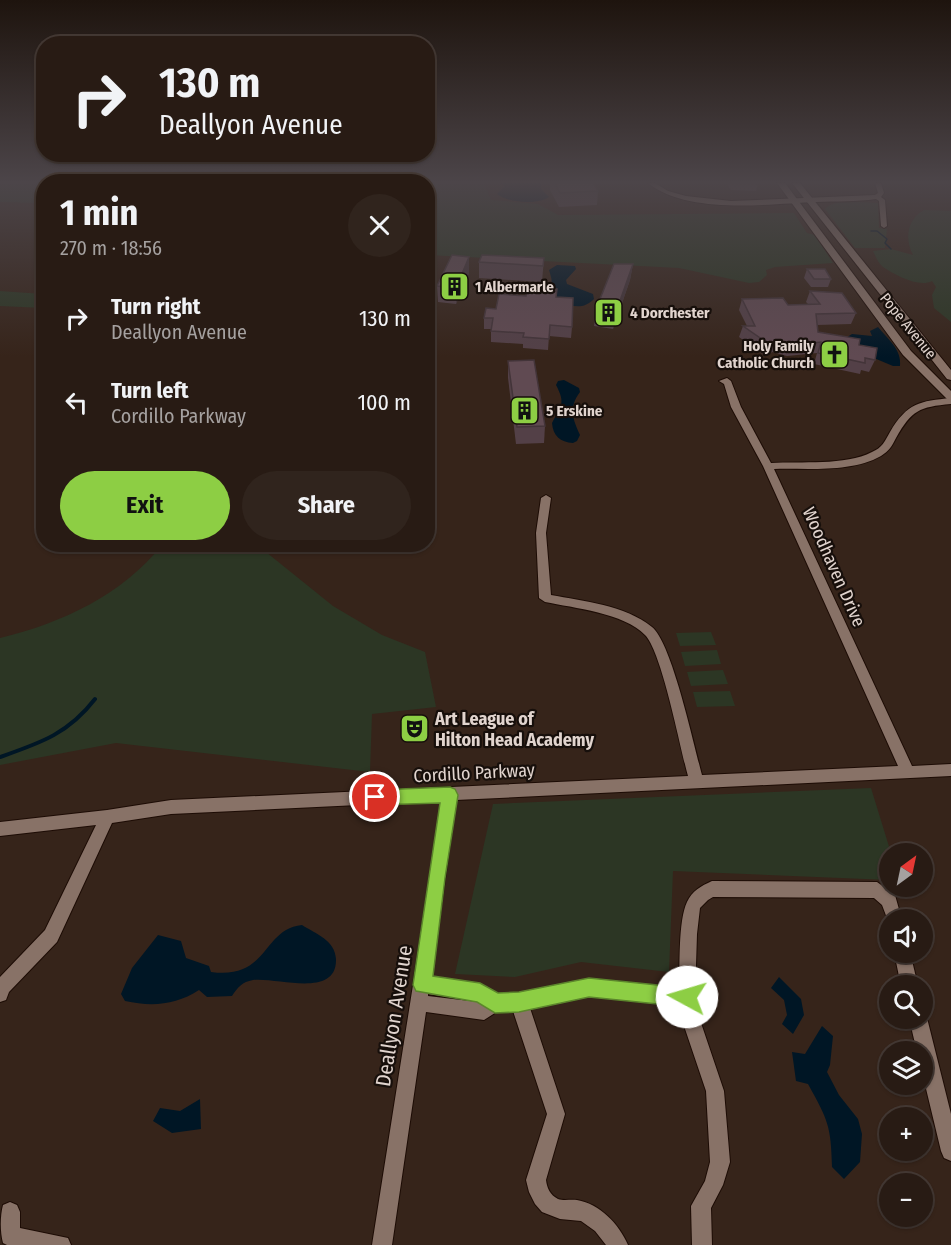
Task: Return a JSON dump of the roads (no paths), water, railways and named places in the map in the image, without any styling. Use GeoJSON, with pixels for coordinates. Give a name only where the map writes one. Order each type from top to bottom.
{"type":"FeatureCollection","features":[{"type":"Feature","properties":{"kind":"main road","name":"Pope Avenue"},"geometry":{"type":"LineString","coordinates":[[824,241],[907,353],[951,399]]}},
{"type":"Feature","properties":{"kind":"main road","name":"Pope Avenue"},"geometry":{"type":"LineString","coordinates":[[843,241],[951,377]]}},
{"type":"Feature","properties":{"kind":"main road"},"geometry":{"type":"LineString","coordinates":[[863,293],[884,293]]}},
{"type":"Feature","properties":{"kind":"street","name":"Woodhaven Drive"},"geometry":{"type":"LineString","coordinates":[[723,381],[727,381],[736,407],[768,465],[908,773]]}},
{"type":"Feature","properties":{"kind":"street"},"geometry":{"type":"LineString","coordinates":[[768,465],[840,462],[876,455],[885,449],[912,408],[951,399]]}},
{"type":"Feature","properties":{"kind":"street"},"geometry":{"type":"LineString","coordinates":[[546,498],[541,533],[545,598],[613,612],[651,632],[663,652],[698,783]]}},
{"type":"Feature","properties":{"kind":"street","name":"Cordillo Parkway"},"geometry":{"type":"LineString","coordinates":[[0,829],[171,807],[951,771]]}},
{"type":"Feature","properties":{"kind":"street","name":"Deallyon Avenue"},"geometry":{"type":"LineString","coordinates":[[382,1245],[450,795]]}},
{"type":"Feature","properties":{"kind":"street"},"geometry":{"type":"LineString","coordinates":[[0,994],[1,988],[51,936],[107,817]]}},
{"type":"Feature","properties":{"kind":"street"},"geometry":{"type":"LineString","coordinates":[[702,1245],[701,1206],[718,1173],[720,1162],[715,1091],[691,1020],[687,997],[688,934],[693,905],[702,894],[712,889],[877,890],[889,901],[891,909]]}},
{"type":"Feature","properties":{"kind":"street"},"geometry":{"type":"LineString","coordinates":[[422,985],[480,993],[495,1003]]}},
{"type":"Feature","properties":{"kind":"street"},"geometry":{"type":"LineString","coordinates":[[419,1004],[484,1011],[495,1003],[519,1002],[589,987],[687,997]]}},
{"type":"Feature","properties":{"kind":"street"},"geometry":{"type":"LineString","coordinates":[[519,1002],[556,1114],[536,1180],[537,1189],[541,1198],[553,1208],[579,1210],[594,1217],[612,1234],[618,1245]]}},
{"type":"Feature","properties":{"kind":"street"},"geometry":{"type":"LineString","coordinates":[[921,1029],[951,1151]]}},
{"type":"Feature","properties":{"kind":"street"},"geometry":{"type":"LineString","coordinates":[[10,1212],[10,1236],[61,1245]]}},
{"type":"Feature","properties":{"kind":"water"},"geometry":{"type":"Polygon","coordinates":[[[557,265],[575,266],[576,269],[566,280],[567,284],[593,294],[594,299],[583,306],[576,306],[557,300],[546,292],[552,281],[549,270],[557,265]]]}},
{"type":"Feature","properties":{"kind":"water"},"geometry":{"type":"Polygon","coordinates":[[[878,327],[897,350],[900,366],[893,366],[838,343],[852,334],[872,336],[870,331],[878,327]]]}},
{"type":"Feature","properties":{"kind":"water"},"geometry":{"type":"Polygon","coordinates":[[[564,380],[579,388],[580,392],[574,403],[573,413],[580,435],[573,443],[558,437],[552,423],[562,401],[556,385],[558,381],[564,380]]]}},
{"type":"Feature","properties":{"kind":"water"},"geometry":{"type":"Polygon","coordinates":[[[302,925],[324,938],[335,952],[334,971],[327,979],[304,983],[253,980],[241,985],[232,996],[207,997],[199,990],[173,1002],[154,1004],[125,1001],[121,994],[132,968],[158,935],[181,941],[186,958],[209,966],[211,972],[230,972],[244,969],[255,962],[279,935],[289,928],[302,925]]]}},
{"type":"Feature","properties":{"kind":"water"},"geometry":{"type":"Polygon","coordinates":[[[779,977],[801,999],[804,1015],[793,1034],[782,1024],[787,1015],[784,1000],[771,988],[779,977]]]}},
{"type":"Feature","properties":{"kind":"water"},"geometry":{"type":"Polygon","coordinates":[[[822,1026],[833,1036],[830,1065],[827,1072],[839,1095],[858,1119],[862,1134],[860,1162],[844,1179],[832,1167],[831,1142],[820,1106],[808,1084],[796,1081],[792,1052],[805,1054],[822,1026]]]}},
{"type":"Feature","properties":{"kind":"water"},"geometry":{"type":"Polygon","coordinates":[[[200,1099],[201,1129],[172,1133],[153,1121],[160,1108],[180,1111],[200,1099]]]}},
{"type":"Feature","properties":{"kind":"waterway"},"geometry":{"type":"LineString","coordinates":[[886,241],[885,243],[891,249]]}},
{"type":"Feature","properties":{"kind":"waterway"},"geometry":{"type":"LineString","coordinates":[[0,757],[41,742],[64,729],[95,699]]}},
{"type":"Feature","properties":{"kind":"place","name":"1 Albermarle"},"geometry":{"type":"Point","coordinates":[454,287]}},
{"type":"Feature","properties":{"kind":"place","name":"4 Dorchester"},"geometry":{"type":"Point","coordinates":[609,313]}},
{"type":"Feature","properties":{"kind":"place","name":"Holy Family Catholic Church"},"geometry":{"type":"Point","coordinates":[835,355]}},
{"type":"Feature","properties":{"kind":"place","name":"5 Erskine"},"geometry":{"type":"Point","coordinates":[525,411]}},
{"type":"Feature","properties":{"kind":"place","name":"Art League of Hilton Head Academy"},"geometry":{"type":"Point","coordinates":[414,729]}}]}
